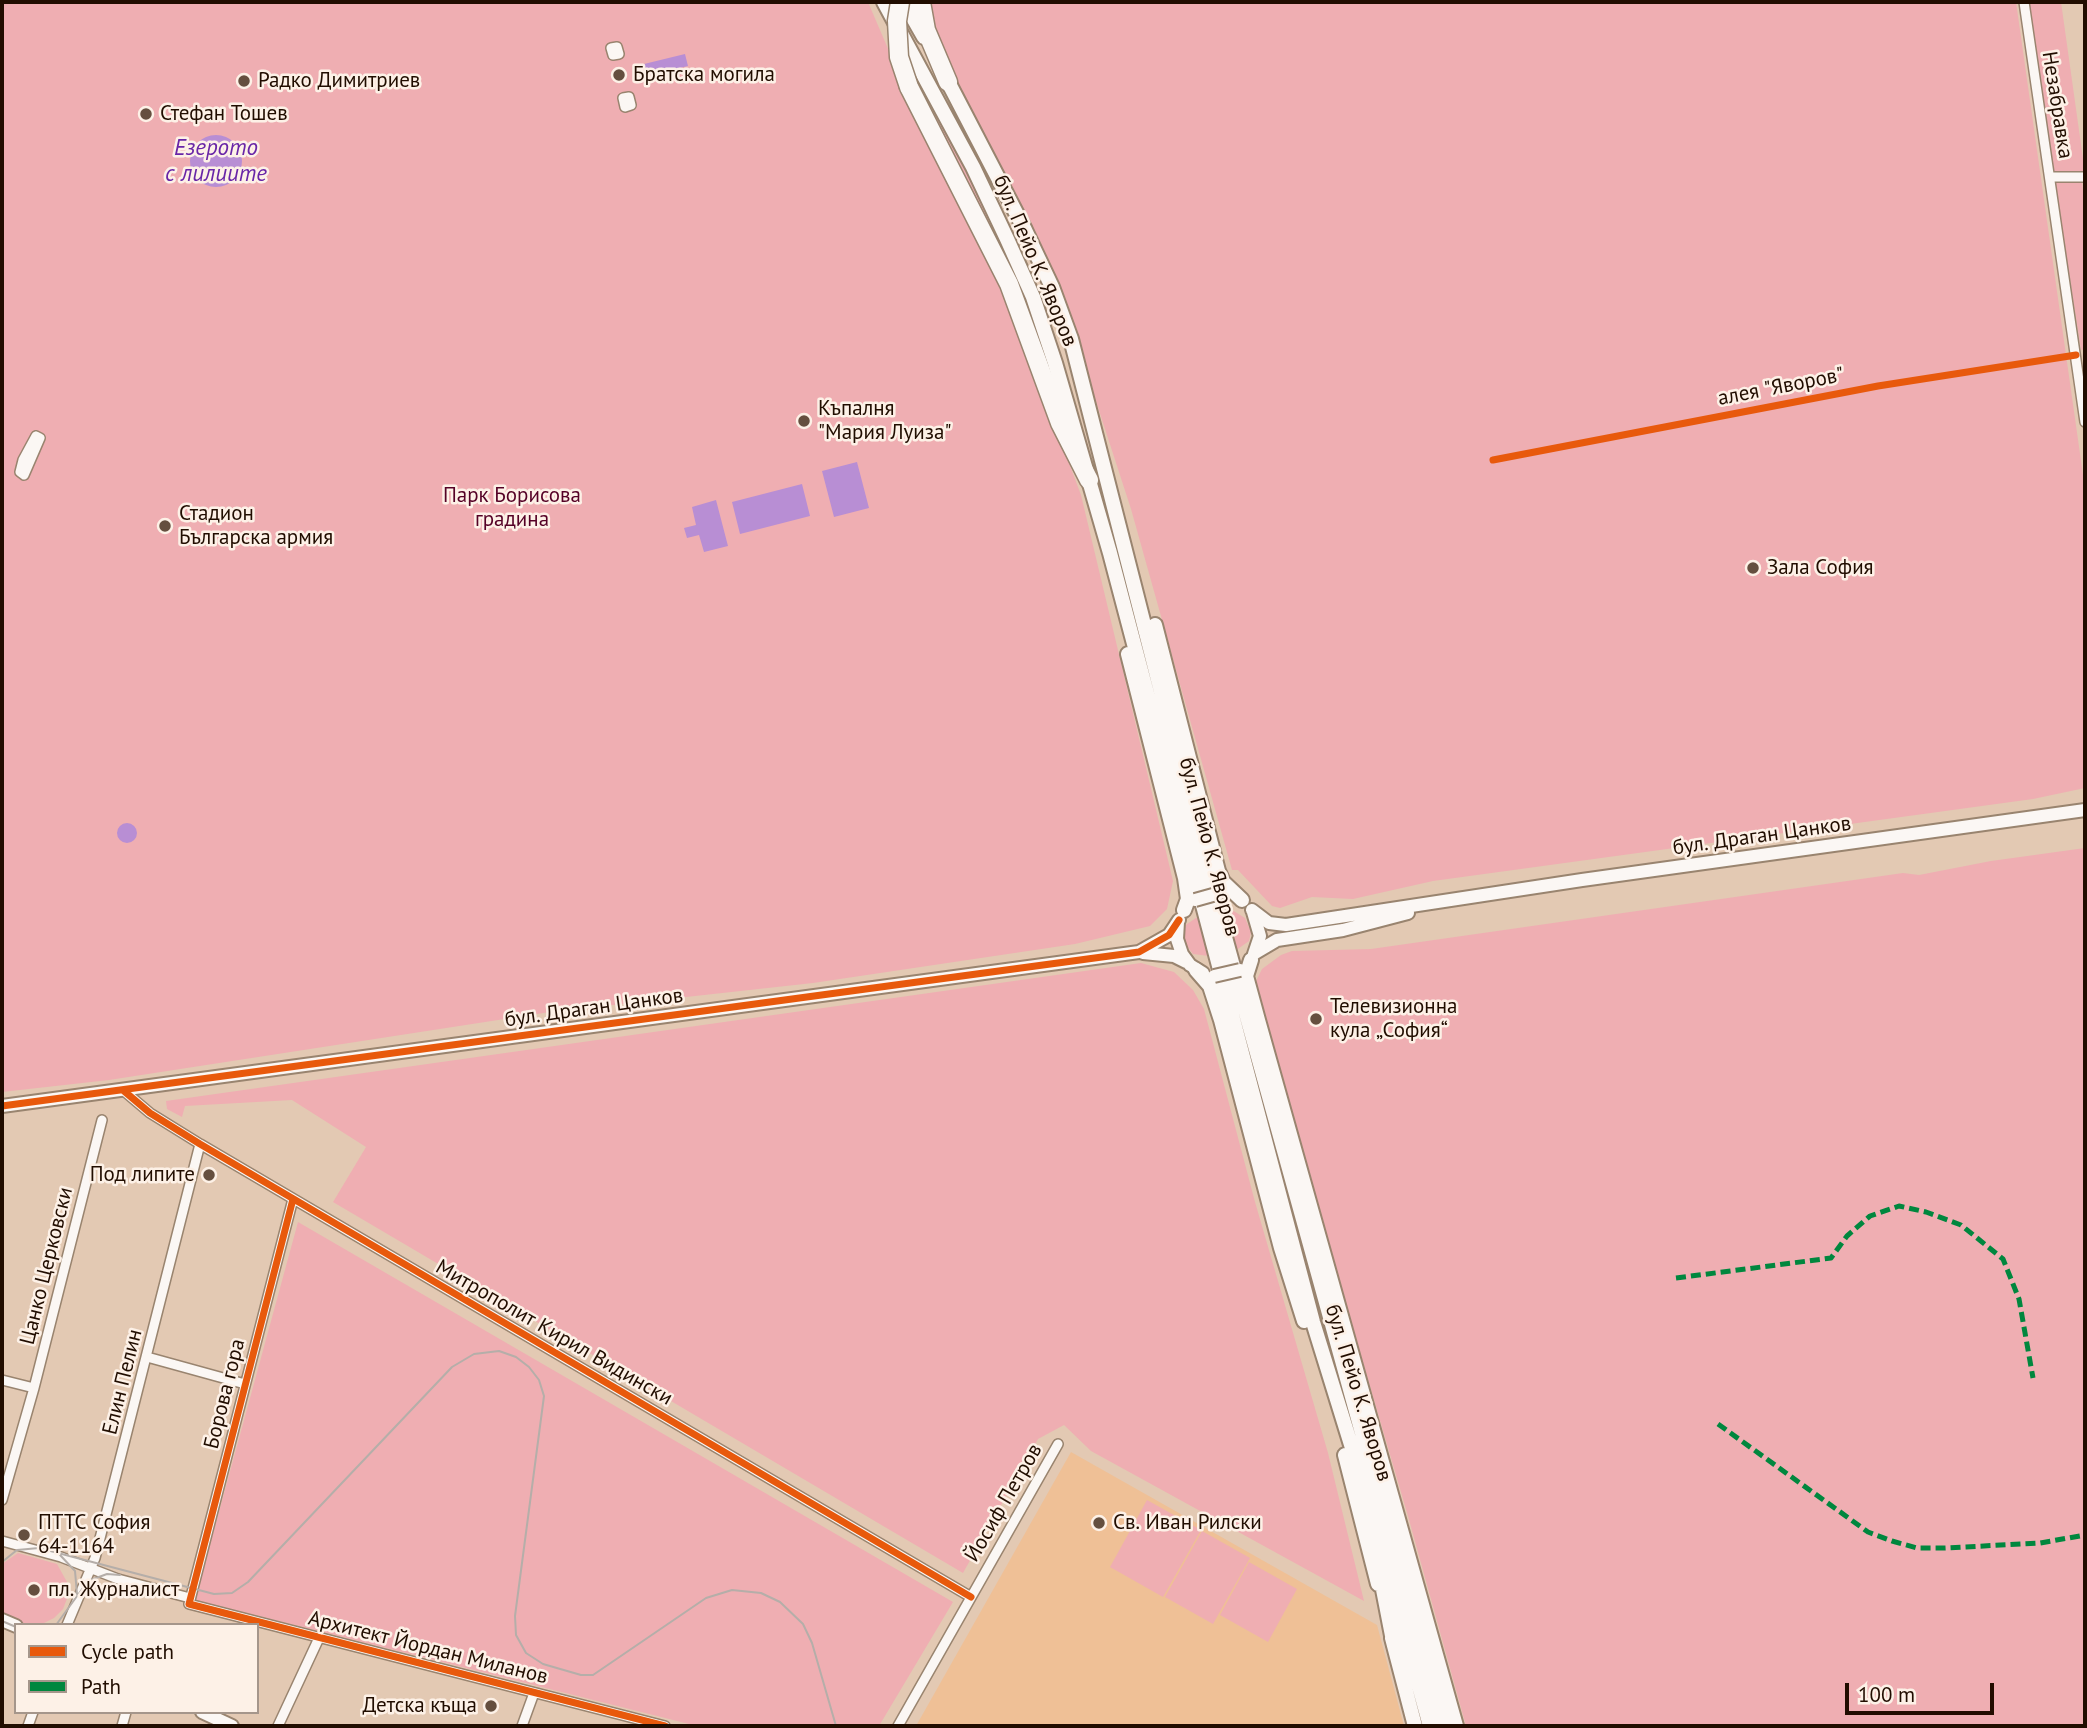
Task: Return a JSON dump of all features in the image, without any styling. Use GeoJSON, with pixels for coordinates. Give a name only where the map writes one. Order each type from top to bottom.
{"type":"FeatureCollection","features":[{"type":"Feature","properties":{"kind":"highway"},"geometry":{"type":"LineString","coordinates":[[902,2],[899,57],[909,87],[1009,284],[1060,423],[1089,480]]}},
{"type":"Feature","properties":{"kind":"highway"},"geometry":{"type":"LineString","coordinates":[[921,2],[926,30],[948,82]]}},
{"type":"Feature","properties":{"kind":"main road","name":"бул. Пейо К. Яворов"},"geometry":{"type":"LineString","coordinates":[[884,2],[973,167],[1032,297],[1110,553],[1314,1322],[1372,1488],[1443,1726]]}},
{"type":"Feature","properties":{"kind":"main road","name":"бул. Пейо К. Яворов"},"geometry":{"type":"LineString","coordinates":[[902,2],[991,161],[1052,287],[1071,339],[1127,549],[1210,883],[1372,1488],[1430,1726]]}},
{"type":"Feature","properties":{"kind":"main road"},"geometry":{"type":"LineString","coordinates":[[1127,549],[1140,575],[1164,657],[1218,872],[1223,882],[1247,905]]}},
{"type":"Feature","properties":{"kind":"main road"},"geometry":{"type":"LineString","coordinates":[[1110,553],[1112,584],[1139,703],[1185,878],[1188,899],[1186,910]]}},
{"type":"Feature","properties":{"kind":"main road"},"geometry":{"type":"LineString","coordinates":[[1248,961],[1247,978],[1358,1384],[1456,1726]]}},
{"type":"Feature","properties":{"kind":"main road"},"geometry":{"type":"LineString","coordinates":[[1193,967],[1210,986],[1221,1020],[1281,1248],[1328,1393],[1415,1726]]}},
{"type":"Feature","properties":{"kind":"main road"},"geometry":{"type":"LineString","coordinates":[[1358,1384],[1394,1646]]}},
{"type":"Feature","properties":{"kind":"main road"},"geometry":{"type":"LineString","coordinates":[[1328,1393],[1372,1488],[1432,1638]]}},
{"type":"Feature","properties":{"kind":"street","name":"Незабравка"},"geometry":{"type":"LineString","coordinates":[[2024,2],[2085,422]]}},
{"type":"Feature","properties":{"kind":"street"},"geometry":{"type":"LineString","coordinates":[[2050,177],[2085,177]]}},
{"type":"Feature","properties":{"kind":"street","name":"бул. Драган Цанков"},"geometry":{"type":"LineString","coordinates":[[1247,905],[1269,923],[1286,925],[2085,810]]}},
{"type":"Feature","properties":{"kind":"street"},"geometry":{"type":"LineString","coordinates":[[1220,893],[1247,905],[1259,930],[1248,961],[1214,975],[1193,967],[1178,943],[1186,910],[1220,893]]}},
{"type":"Feature","properties":{"kind":"street","name":"бул. Драган Цанков"},"geometry":{"type":"LineString","coordinates":[[1248,961],[1277,940],[1377,922],[1445,902]]}},
{"type":"Feature","properties":{"kind":"street","name":"бул. Драган Цанков"},"geometry":{"type":"LineString","coordinates":[[1139,952],[1169,935],[1186,910]]}},
{"type":"Feature","properties":{"kind":"street","name":"бул. Драган Цанков"},"geometry":{"type":"LineString","coordinates":[[2,1106],[1139,952],[1174,956],[1193,967]]}},
{"type":"Feature","properties":{"kind":"street","name":"Митрополит Кирил Видински"},"geometry":{"type":"LineString","coordinates":[[124,1091],[150,1113],[200,1144],[971,1597]]}},
{"type":"Feature","properties":{"kind":"street","name":"Цанко Церковски"},"geometry":{"type":"LineString","coordinates":[[2,1500],[34,1388],[102,1121]]}},
{"type":"Feature","properties":{"kind":"street","name":"Елин Пелин"},"geometry":{"type":"LineString","coordinates":[[68,1623],[91,1568],[200,1144]]}},
{"type":"Feature","properties":{"kind":"street","name":"Борова гора"},"geometry":{"type":"LineString","coordinates":[[190,1598],[293,1199]]}},
{"type":"Feature","properties":{"kind":"street"},"geometry":{"type":"LineString","coordinates":[[147,1357],[245,1384]]}},
{"type":"Feature","properties":{"kind":"street"},"geometry":{"type":"LineString","coordinates":[[2,1380],[34,1388]]}},
{"type":"Feature","properties":{"kind":"street","name":"Йосиф Петров"},"geometry":{"type":"LineString","coordinates":[[898,1726],[1058,1444]]}},
{"type":"Feature","properties":{"kind":"street"},"geometry":{"type":"LineString","coordinates":[[2,1541],[91,1568]]}},
{"type":"Feature","properties":{"kind":"street","name":"Архитект Йордан Миланов"},"geometry":{"type":"LineString","coordinates":[[91,1568],[190,1598],[189,1604],[665,1726]]}},
{"type":"Feature","properties":{"kind":"street"},"geometry":{"type":"LineString","coordinates":[[278,1726],[319,1638]]}},
{"type":"Feature","properties":{"kind":"street"},"geometry":{"type":"LineString","coordinates":[[522,1726],[534,1693]]}},
{"type":"Feature","properties":{"kind":"street"},"geometry":{"type":"LineString","coordinates":[[206,1714],[232,1726]]}},
{"type":"Feature","properties":{"kind":"shaded area"},"geometry":{"type":"Polygon","coordinates":[[[1071,1452],[1377,1625],[1404,1726],[916,1726],[1071,1452]]]}},
{"type":"Feature","properties":{"kind":"green space","name":"Парк Борисова градина"},"geometry":{"type":"Polygon","coordinates":[[[868,2],[907,93],[1008,301],[1081,495],[1173,881],[1167,909],[1150,926],[1075,944],[813,983],[550,1012],[109,1080],[2,1092],[2,4],[868,2]]]}},
{"type":"Feature","properties":{"kind":"green space"},"geometry":{"type":"Polygon","coordinates":[[[924,2],[2016,2],[2085,489],[2085,788],[2033,799],[1433,881],[1353,899],[1312,897],[1280,908],[1272,906],[1238,870],[1232,870],[1131,509],[1055,275],[938,45],[924,2]]]}},
{"type":"Feature","properties":{"kind":"green space"},"geometry":{"type":"Polygon","coordinates":[[[2029,2],[2061,2],[2085,173],[2054,174],[2029,2]]]}},
{"type":"Feature","properties":{"kind":"green space"},"geometry":{"type":"Polygon","coordinates":[[[915,79],[938,116],[1008,256],[1045,358],[920,97],[915,79]]]}},
{"type":"Feature","properties":{"kind":"green space"},"geometry":{"type":"Polygon","coordinates":[[[2082,182],[2085,209],[2085,349],[2081,350],[2055,183],[2082,182]]]}},
{"type":"Feature","properties":{"kind":"green space"},"geometry":{"type":"Polygon","coordinates":[[[2085,848],[2085,1726],[1466,1726],[1408,1516],[1283,1089],[1256,981],[1262,969],[1281,955],[1292,951],[1371,949],[1903,873],[1919,875],[1991,861],[2085,848]]]}},
{"type":"Feature","properties":{"kind":"green space"},"geometry":{"type":"Polygon","coordinates":[[[1232,910],[1245,918],[1251,932],[1249,941],[1235,951],[1225,911],[1232,910]]]}},
{"type":"Feature","properties":{"kind":"green space"},"geometry":{"type":"Polygon","coordinates":[[[1199,916],[1209,956],[1193,954],[1184,942],[1184,926],[1199,916]]]}},
{"type":"Feature","properties":{"kind":"green space"},"geometry":{"type":"Polygon","coordinates":[[[1141,963],[1174,972],[1193,990],[1204,1009],[1255,1202],[1328,1453],[1364,1601],[1091,1451],[1064,1425],[1038,1439],[963,1573],[333,1202],[366,1147],[292,1100],[185,1106],[182,1117],[167,1109],[166,1101],[1141,963]]]}},
{"type":"Feature","properties":{"kind":"green space"},"geometry":{"type":"Polygon","coordinates":[[[298,1222],[953,1602],[879,1726],[697,1726],[195,1600],[298,1222]]]}},
{"type":"Feature","properties":{"kind":"green space"},"geometry":{"type":"Polygon","coordinates":[[[1147,1500],[1201,1530],[1163,1597],[1110,1567],[1147,1500]]]}},
{"type":"Feature","properties":{"kind":"green space"},"geometry":{"type":"Polygon","coordinates":[[[1202,1531],[1250,1558],[1213,1624],[1165,1597],[1202,1531]]]}},
{"type":"Feature","properties":{"kind":"green space"},"geometry":{"type":"Polygon","coordinates":[[[18,1553],[57,1564],[67,1582],[68,1596],[63,1609],[44,1623],[20,1623],[2,1615],[2,1564],[18,1553]]]}},
{"type":"Feature","properties":{"kind":"green space"},"geometry":{"type":"Polygon","coordinates":[[[1249,1562],[1297,1589],[1268,1642],[1220,1615],[1249,1562]]]}},
{"type":"Feature","properties":{"kind":"water"},"geometry":{"type":"Polygon","coordinates":[[[685,54],[688,66],[646,76],[644,64],[685,54]]]}},
{"type":"Feature","properties":{"kind":"water","name":"Езерото с лилиите"},"geometry":{"type":"Polygon","coordinates":[[[216,135],[226,137],[234,143],[240,151],[240,171],[234,179],[226,185],[216,187],[206,185],[198,179],[192,171],[190,161],[192,151],[198,143],[206,137],[216,135]]]}},
{"type":"Feature","properties":{"kind":"water"},"geometry":{"type":"Polygon","coordinates":[[[857,462],[869,508],[834,517],[822,471],[857,462]]]}},
{"type":"Feature","properties":{"kind":"water"},"geometry":{"type":"Polygon","coordinates":[[[802,484],[810,516],[740,534],[732,502],[802,484]]]}},
{"type":"Feature","properties":{"kind":"water"},"geometry":{"type":"Polygon","coordinates":[[[716,500],[728,546],[704,552],[699,535],[687,538],[684,528],[696,525],[692,507],[716,500]]]}},
{"type":"Feature","properties":{"kind":"water"},"geometry":{"type":"Polygon","coordinates":[[[127,823],[134,826],[137,833],[134,840],[127,843],[120,840],[117,833],[120,826],[127,823]]]}},
{"type":"Feature","properties":{"kind":"tram line"},"geometry":{"type":"LineString","coordinates":[[2,1562],[17,1550],[39,1548],[214,1594],[232,1593],[248,1582],[452,1367],[474,1354],[499,1351],[516,1357],[529,1367],[539,1380],[544,1396],[515,1616],[516,1635],[526,1653],[543,1664],[581,1675],[593,1675],[706,1598],[732,1590],[761,1593],[780,1602],[803,1624],[812,1643],[836,1726]]}},
{"type":"Feature","properties":{"kind":"tram line"},"geometry":{"type":"LineString","coordinates":[[60,1555],[75,1571],[77,1594]]}},
{"type":"Feature","properties":{"kind":"tram line"},"geometry":{"type":"LineString","coordinates":[[57,1623],[88,1581],[107,1574],[120,1575]]}},
{"type":"Feature","properties":{"kind":"tram line"},"geometry":{"type":"LineString","coordinates":[[2,1621],[14,1626]]}},
{"type":"Feature","properties":{"kind":"marked path"},"geometry":{"type":"LineString","coordinates":[[1676,1278],[1831,1258],[1847,1236],[1870,1216],[1899,1206],[1926,1212],[1961,1225],[2003,1259],[2019,1299],[2033,1378]]}},
{"type":"Feature","properties":{"kind":"marked path"},"geometry":{"type":"LineString","coordinates":[[1718,1424],[1868,1532],[1892,1541],[1917,1548],[1945,1548],[2040,1543],[2085,1535]]}},
{"type":"Feature","properties":{"kind":"cycle path","name":"алея \"Яворов\""},"geometry":{"type":"LineString","coordinates":[[1493,460],[1878,386],[2076,355]]}},
{"type":"Feature","properties":{"kind":"cycle path"},"geometry":{"type":"LineString","coordinates":[[2,1106],[1139,952],[1169,935],[1179,920]]}},
{"type":"Feature","properties":{"kind":"cycle path"},"geometry":{"type":"LineString","coordinates":[[124,1091],[150,1113],[200,1144],[971,1597]]}},
{"type":"Feature","properties":{"kind":"cycle path"},"geometry":{"type":"LineString","coordinates":[[293,1199],[189,1604],[665,1726]]}},
{"type":"Feature","properties":{"kind":"place","name":"Братска могила"},"geometry":{"type":"Point","coordinates":[619,75]}},
{"type":"Feature","properties":{"kind":"place","name":"Радко Димитриев"},"geometry":{"type":"Point","coordinates":[244,81]}},
{"type":"Feature","properties":{"kind":"place","name":"Стефан Тошев"},"geometry":{"type":"Point","coordinates":[146,114]}},
{"type":"Feature","properties":{"kind":"place","name":"Къпалня \"Мария Луиза\""},"geometry":{"type":"Point","coordinates":[804,421]}},
{"type":"Feature","properties":{"kind":"place","name":"Стадион Българска армия"},"geometry":{"type":"Point","coordinates":[165,526]}},
{"type":"Feature","properties":{"kind":"place","name":"Зала София"},"geometry":{"type":"Point","coordinates":[1753,568]}},
{"type":"Feature","properties":{"kind":"place","name":"Телевизионна кула „София“"},"geometry":{"type":"Point","coordinates":[1316,1019]}},
{"type":"Feature","properties":{"kind":"place","name":"Под липите"},"geometry":{"type":"Point","coordinates":[209,1175]}},
{"type":"Feature","properties":{"kind":"place","name":"Св. Иван Рилски"},"geometry":{"type":"Point","coordinates":[1099,1523]}},
{"type":"Feature","properties":{"kind":"place","name":"ПТТС София 64-1164"},"geometry":{"type":"Point","coordinates":[24,1535]}},
{"type":"Feature","properties":{"kind":"place","name":"пл. Журналист"},"geometry":{"type":"Point","coordinates":[34,1590]}},
{"type":"Feature","properties":{"kind":"place","name":"Детска къща"},"geometry":{"type":"Point","coordinates":[491,1706]}}]}
